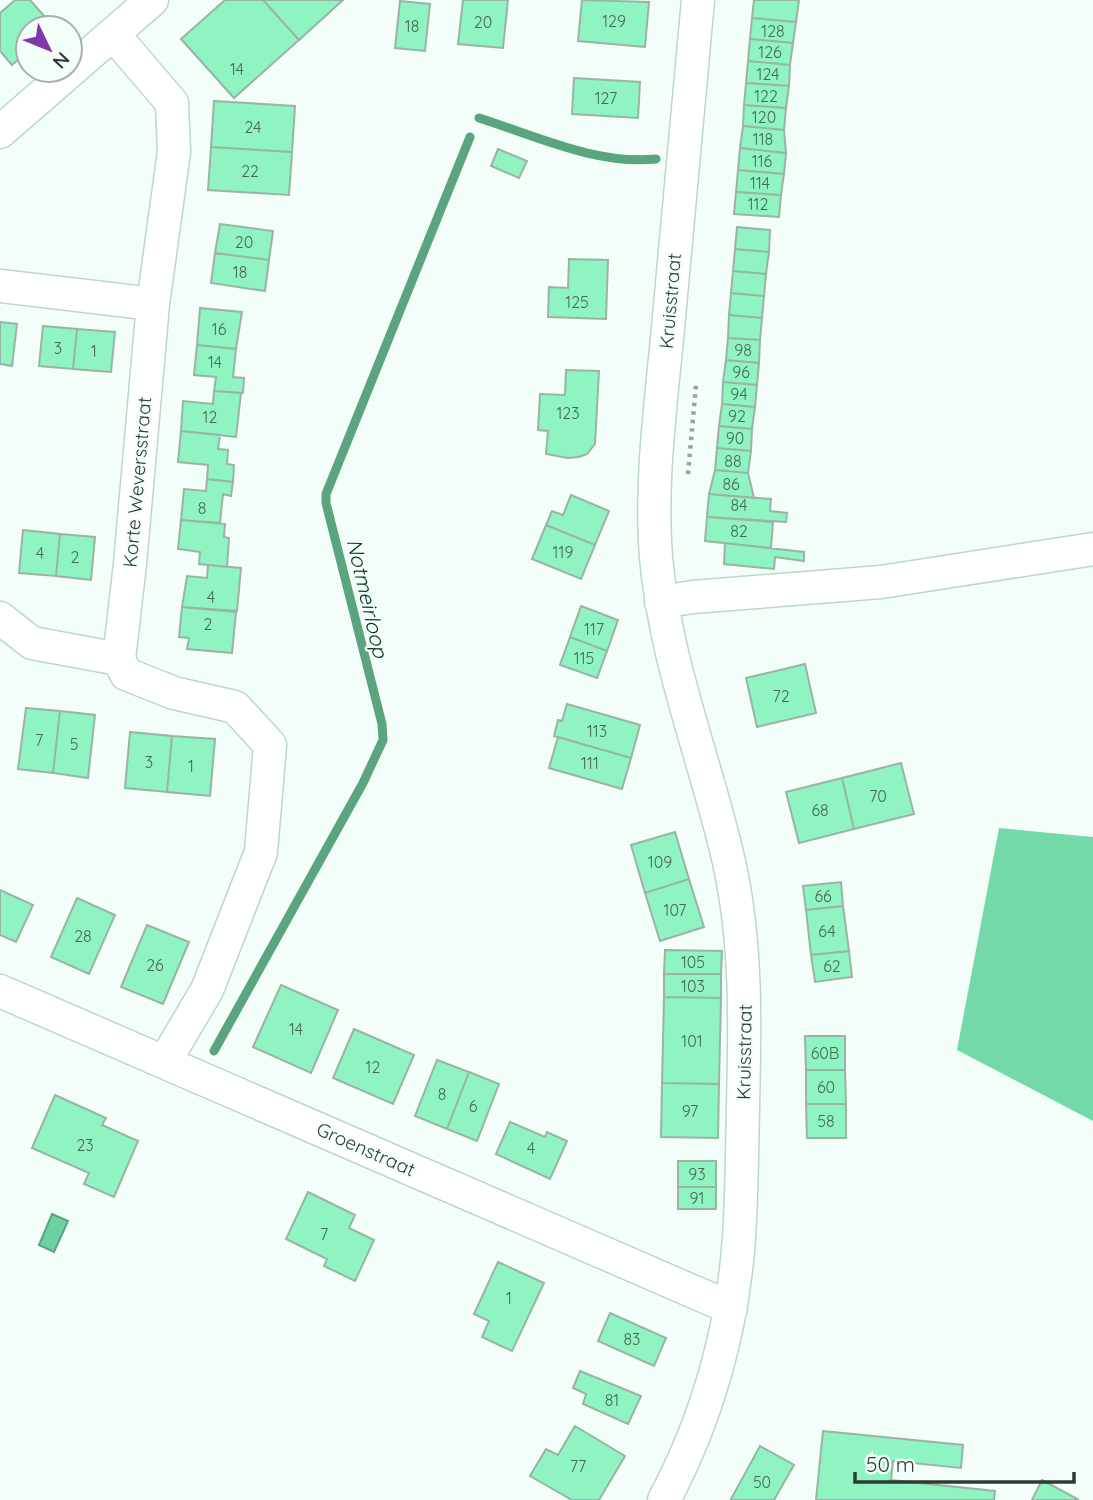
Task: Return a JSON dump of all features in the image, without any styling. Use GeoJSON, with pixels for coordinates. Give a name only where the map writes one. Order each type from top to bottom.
{"type":"FeatureCollection","features":[{"type":"Feature","properties":{"kind":"street"},"geometry":{"type":"LineString","coordinates":[[0,132],[152,0]]}},
{"type":"Feature","properties":{"kind":"street","name":"Kruisstraat"},"geometry":{"type":"LineString","coordinates":[[664,1500],[704,1407],[731,1308],[739,1238],[744,1062],[744,988],[739,922],[729,863],[661,602],[655,530],[655,463],[698,0]]}},
{"type":"Feature","properties":{"kind":"street","name":"Korte Weversstraat"},"geometry":{"type":"LineString","coordinates":[[113,34],[172,103],[174,152],[153,304],[119,659]]}},
{"type":"Feature","properties":{"kind":"street"},"geometry":{"type":"LineString","coordinates":[[0,286],[153,304]]}},
{"type":"Feature","properties":{"kind":"street"},"geometry":{"type":"LineString","coordinates":[[661,602],[881,582],[1093,549]]}},
{"type":"Feature","properties":{"kind":"street"},"geometry":{"type":"LineString","coordinates":[[0,618],[32,643],[119,659],[125,674],[174,693],[235,707],[270,745],[261,852],[206,990],[165,1061]]}},
{"type":"Feature","properties":{"kind":"street","name":"Groenstraat"},"geometry":{"type":"LineString","coordinates":[[0,991],[731,1308]]}},
{"type":"Feature","properties":{"kind":"shaded area"},"geometry":{"type":"Polygon","coordinates":[[[999,828],[1093,837],[1093,1121],[957,1050],[999,828]]]}},
{"type":"Feature","properties":{"kind":"shaded area"},"geometry":{"type":"Polygon","coordinates":[[[52,1214],[68,1221],[54,1252],[39,1245],[52,1214]]]}},
{"type":"Feature","properties":{"kind":"building"},"geometry":{"type":"Polygon","coordinates":[[[15,0],[30,0],[42,14],[14,14],[12,65],[0,51],[0,13],[15,0]]]}},
{"type":"Feature","properties":{"kind":"building"},"geometry":{"type":"Polygon","coordinates":[[[225,0],[263,0],[299,40],[234,98],[181,39],[225,0]]]}},
{"type":"Feature","properties":{"kind":"building"},"geometry":{"type":"Polygon","coordinates":[[[263,0],[343,0],[299,40],[263,0]]]}},
{"type":"Feature","properties":{"kind":"building"},"geometry":{"type":"Polygon","coordinates":[[[463,0],[508,0],[503,48],[458,44],[463,0]]]}},
{"type":"Feature","properties":{"kind":"building"},"geometry":{"type":"Polygon","coordinates":[[[582,0],[649,2],[645,47],[578,41],[582,0]]]}},
{"type":"Feature","properties":{"kind":"building"},"geometry":{"type":"Polygon","coordinates":[[[754,0],[799,0],[796,22],[752,18],[754,0]]]}},
{"type":"Feature","properties":{"kind":"building"},"geometry":{"type":"Polygon","coordinates":[[[400,1],[430,4],[425,51],[395,48],[400,1]]]}},
{"type":"Feature","properties":{"kind":"building"},"geometry":{"type":"Polygon","coordinates":[[[752,18],[796,22],[793,43],[750,39],[752,18]]]}},
{"type":"Feature","properties":{"kind":"building"},"geometry":{"type":"Polygon","coordinates":[[[750,39],[793,43],[790,65],[748,61],[750,39]]]}},
{"type":"Feature","properties":{"kind":"building"},"geometry":{"type":"Polygon","coordinates":[[[748,61],[790,65],[789,86],[746,83],[748,61]]]}},
{"type":"Feature","properties":{"kind":"building"},"geometry":{"type":"Polygon","coordinates":[[[574,78],[640,82],[638,118],[572,114],[574,78]]]}},
{"type":"Feature","properties":{"kind":"building"},"geometry":{"type":"Polygon","coordinates":[[[746,83],[789,86],[786,108],[744,105],[746,83]]]}},
{"type":"Feature","properties":{"kind":"building"},"geometry":{"type":"Polygon","coordinates":[[[214,101],[295,106],[292,152],[211,147],[214,101]]]}},
{"type":"Feature","properties":{"kind":"building"},"geometry":{"type":"Polygon","coordinates":[[[744,105],[786,108],[784,130],[743,126],[744,105]]]}},
{"type":"Feature","properties":{"kind":"building"},"geometry":{"type":"Polygon","coordinates":[[[743,126],[784,130],[786,153],[740,148],[743,126]]]}},
{"type":"Feature","properties":{"kind":"building"},"geometry":{"type":"Polygon","coordinates":[[[211,147],[292,152],[289,195],[208,190],[211,147]]]}},
{"type":"Feature","properties":{"kind":"building"},"geometry":{"type":"Polygon","coordinates":[[[740,148],[786,153],[784,174],[738,170],[740,148]]]}},
{"type":"Feature","properties":{"kind":"building"},"geometry":{"type":"Polygon","coordinates":[[[498,149],[527,161],[519,178],[491,166],[498,149]]]}},
{"type":"Feature","properties":{"kind":"building"},"geometry":{"type":"Polygon","coordinates":[[[738,170],[784,174],[781,195],[736,192],[738,170]]]}},
{"type":"Feature","properties":{"kind":"building"},"geometry":{"type":"Polygon","coordinates":[[[736,192],[781,195],[779,217],[734,214],[736,192]]]}},
{"type":"Feature","properties":{"kind":"building"},"geometry":{"type":"Polygon","coordinates":[[[220,224],[273,231],[269,260],[215,253],[220,224]]]}},
{"type":"Feature","properties":{"kind":"building"},"geometry":{"type":"Polygon","coordinates":[[[737,227],[770,230],[769,252],[735,249],[737,227]]]}},
{"type":"Feature","properties":{"kind":"building"},"geometry":{"type":"Polygon","coordinates":[[[735,249],[769,252],[766,274],[733,271],[735,249]]]}},
{"type":"Feature","properties":{"kind":"building"},"geometry":{"type":"Polygon","coordinates":[[[215,253],[269,260],[265,291],[211,283],[215,253]]]}},
{"type":"Feature","properties":{"kind":"building"},"geometry":{"type":"Polygon","coordinates":[[[569,259],[608,260],[606,319],[548,317],[549,287],[568,288],[569,259]]]}},
{"type":"Feature","properties":{"kind":"building"},"geometry":{"type":"Polygon","coordinates":[[[733,271],[766,274],[764,296],[731,293],[733,271]]]}},
{"type":"Feature","properties":{"kind":"building"},"geometry":{"type":"Polygon","coordinates":[[[731,293],[764,296],[762,318],[729,315],[731,293]]]}},
{"type":"Feature","properties":{"kind":"building"},"geometry":{"type":"Polygon","coordinates":[[[200,308],[242,312],[236,349],[197,345],[200,308]]]}},
{"type":"Feature","properties":{"kind":"building"},"geometry":{"type":"Polygon","coordinates":[[[729,315],[762,318],[760,340],[728,338],[729,315]]]}},
{"type":"Feature","properties":{"kind":"building"},"geometry":{"type":"Polygon","coordinates":[[[0,322],[17,324],[12,366],[0,364],[0,322]]]}},
{"type":"Feature","properties":{"kind":"building"},"geometry":{"type":"Polygon","coordinates":[[[43,326],[77,329],[73,369],[39,366],[43,326]]]}},
{"type":"Feature","properties":{"kind":"building"},"geometry":{"type":"Polygon","coordinates":[[[77,329],[115,332],[111,372],[73,369],[77,329]]]}},
{"type":"Feature","properties":{"kind":"building"},"geometry":{"type":"Polygon","coordinates":[[[728,338],[760,340],[759,363],[726,360],[728,338]]]}},
{"type":"Feature","properties":{"kind":"building"},"geometry":{"type":"Polygon","coordinates":[[[197,345],[236,349],[233,377],[244,378],[243,393],[214,391],[216,377],[194,375],[197,345]]]}},
{"type":"Feature","properties":{"kind":"building"},"geometry":{"type":"Polygon","coordinates":[[[726,360],[759,363],[757,385],[723,382],[726,360]]]}},
{"type":"Feature","properties":{"kind":"building"},"geometry":{"type":"Polygon","coordinates":[[[566,370],[599,371],[595,444],[587,454],[568,458],[546,454],[548,431],[538,430],[540,394],[565,395],[566,370]]]}},
{"type":"Feature","properties":{"kind":"building"},"geometry":{"type":"Polygon","coordinates":[[[723,382],[757,385],[755,407],[722,404],[723,382]]]}},
{"type":"Feature","properties":{"kind":"building"},"geometry":{"type":"Polygon","coordinates":[[[214,391],[241,393],[236,437],[181,431],[183,401],[213,404],[214,391]]]}},
{"type":"Feature","properties":{"kind":"building"},"geometry":{"type":"Polygon","coordinates":[[[722,404],[755,407],[752,429],[719,426],[722,404]]]}},
{"type":"Feature","properties":{"kind":"building"},"geometry":{"type":"Polygon","coordinates":[[[719,426],[752,429],[751,451],[717,448],[719,426]]]}},
{"type":"Feature","properties":{"kind":"building"},"geometry":{"type":"Polygon","coordinates":[[[181,431],[220,435],[218,449],[228,450],[227,464],[234,465],[233,482],[207,479],[208,465],[178,462],[181,431]]]}},
{"type":"Feature","properties":{"kind":"building"},"geometry":{"type":"Polygon","coordinates":[[[717,448],[751,451],[748,473],[715,470],[717,448]]]}},
{"type":"Feature","properties":{"kind":"building"},"geometry":{"type":"Polygon","coordinates":[[[715,470],[748,473],[754,498],[709,494],[715,470]]]}},
{"type":"Feature","properties":{"kind":"building"},"geometry":{"type":"Polygon","coordinates":[[[207,479],[233,482],[231,496],[223,494],[220,523],[181,520],[184,489],[206,491],[207,479]]]}},
{"type":"Feature","properties":{"kind":"building"},"geometry":{"type":"Polygon","coordinates":[[[709,494],[771,499],[770,511],[787,513],[786,522],[707,517],[709,494]]]}},
{"type":"Feature","properties":{"kind":"building"},"geometry":{"type":"Polygon","coordinates":[[[571,495],[609,511],[595,545],[546,525],[552,511],[563,515],[571,495]]]}},
{"type":"Feature","properties":{"kind":"building"},"geometry":{"type":"Polygon","coordinates":[[[707,517],[773,522],[771,548],[705,541],[707,517]]]}},
{"type":"Feature","properties":{"kind":"building"},"geometry":{"type":"Polygon","coordinates":[[[181,520],[225,524],[224,537],[229,538],[227,567],[199,564],[200,552],[178,549],[181,520]]]}},
{"type":"Feature","properties":{"kind":"building"},"geometry":{"type":"Polygon","coordinates":[[[546,525],[595,545],[581,579],[532,559],[546,525]]]}},
{"type":"Feature","properties":{"kind":"building"},"geometry":{"type":"Polygon","coordinates":[[[23,530],[60,534],[56,576],[19,573],[23,530]]]}},
{"type":"Feature","properties":{"kind":"building"},"geometry":{"type":"Polygon","coordinates":[[[60,534],[95,537],[91,580],[56,576],[60,534]]]}},
{"type":"Feature","properties":{"kind":"building"},"geometry":{"type":"Polygon","coordinates":[[[725,543],[804,552],[804,561],[775,557],[774,569],[724,564],[725,543]]]}},
{"type":"Feature","properties":{"kind":"building"},"geometry":{"type":"Polygon","coordinates":[[[208,565],[241,568],[237,611],[182,607],[187,576],[207,578],[208,565]]]}},
{"type":"Feature","properties":{"kind":"building"},"geometry":{"type":"Polygon","coordinates":[[[581,606],[618,620],[607,651],[570,637],[581,606]]]}},
{"type":"Feature","properties":{"kind":"building"},"geometry":{"type":"Polygon","coordinates":[[[182,607],[236,612],[232,653],[187,649],[189,638],[179,637],[182,607]]]}},
{"type":"Feature","properties":{"kind":"building"},"geometry":{"type":"Polygon","coordinates":[[[570,637],[607,651],[597,678],[560,665],[570,637]]]}},
{"type":"Feature","properties":{"kind":"building"},"geometry":{"type":"Polygon","coordinates":[[[805,664],[816,713],[757,727],[746,678],[805,664]]]}},
{"type":"Feature","properties":{"kind":"building"},"geometry":{"type":"Polygon","coordinates":[[[567,704],[640,725],[631,758],[554,736],[558,720],[562,721],[567,704]]]}},
{"type":"Feature","properties":{"kind":"building"},"geometry":{"type":"Polygon","coordinates":[[[26,708],[60,711],[53,773],[18,769],[26,708]]]}},
{"type":"Feature","properties":{"kind":"building"},"geometry":{"type":"Polygon","coordinates":[[[60,711],[95,715],[88,778],[53,773],[60,711]]]}},
{"type":"Feature","properties":{"kind":"building"},"geometry":{"type":"Polygon","coordinates":[[[130,732],[172,736],[167,792],[125,788],[130,732]]]}},
{"type":"Feature","properties":{"kind":"building"},"geometry":{"type":"Polygon","coordinates":[[[172,736],[215,739],[210,796],[167,792],[172,736]]]}},
{"type":"Feature","properties":{"kind":"building"},"geometry":{"type":"Polygon","coordinates":[[[558,737],[631,758],[622,789],[549,768],[558,737]]]}},
{"type":"Feature","properties":{"kind":"building"},"geometry":{"type":"Polygon","coordinates":[[[901,763],[914,814],[854,829],[842,778],[901,763]]]}},
{"type":"Feature","properties":{"kind":"building"},"geometry":{"type":"Polygon","coordinates":[[[842,778],[854,829],[799,843],[786,792],[842,778]]]}},
{"type":"Feature","properties":{"kind":"building"},"geometry":{"type":"Polygon","coordinates":[[[675,832],[689,879],[645,893],[631,845],[675,832]]]}},
{"type":"Feature","properties":{"kind":"building"},"geometry":{"type":"Polygon","coordinates":[[[689,879],[704,927],[660,941],[645,893],[689,879]]]}},
{"type":"Feature","properties":{"kind":"building"},"geometry":{"type":"Polygon","coordinates":[[[841,882],[843,906],[806,910],[803,886],[841,882]]]}},
{"type":"Feature","properties":{"kind":"building"},"geometry":{"type":"Polygon","coordinates":[[[0,890],[33,905],[16,942],[0,935],[0,890]]]}},
{"type":"Feature","properties":{"kind":"building"},"geometry":{"type":"Polygon","coordinates":[[[77,898],[115,915],[89,974],[51,957],[77,898]]]}},
{"type":"Feature","properties":{"kind":"building"},"geometry":{"type":"Polygon","coordinates":[[[843,906],[849,951],[811,955],[806,910],[843,906]]]}},
{"type":"Feature","properties":{"kind":"building"},"geometry":{"type":"Polygon","coordinates":[[[147,925],[189,942],[163,1004],[121,987],[147,925]]]}},
{"type":"Feature","properties":{"kind":"building"},"geometry":{"type":"Polygon","coordinates":[[[665,950],[722,951],[721,974],[664,974],[665,950]]]}},
{"type":"Feature","properties":{"kind":"building"},"geometry":{"type":"Polygon","coordinates":[[[849,951],[852,977],[815,982],[811,955],[849,951]]]}},
{"type":"Feature","properties":{"kind":"building"},"geometry":{"type":"Polygon","coordinates":[[[664,974],[721,974],[721,998],[664,997],[664,974]]]}},
{"type":"Feature","properties":{"kind":"building"},"geometry":{"type":"Polygon","coordinates":[[[281,985],[338,1010],[311,1073],[253,1047],[281,985]]]}},
{"type":"Feature","properties":{"kind":"building"},"geometry":{"type":"Polygon","coordinates":[[[664,997],[721,998],[719,1084],[662,1083],[664,997]]]}},
{"type":"Feature","properties":{"kind":"building"},"geometry":{"type":"Polygon","coordinates":[[[354,1029],[414,1055],[393,1104],[333,1078],[354,1029]]]}},
{"type":"Feature","properties":{"kind":"building"},"geometry":{"type":"Polygon","coordinates":[[[805,1036],[845,1036],[845,1070],[806,1070],[805,1036]]]}},
{"type":"Feature","properties":{"kind":"building"},"geometry":{"type":"Polygon","coordinates":[[[437,1060],[469,1072],[447,1129],[415,1116],[437,1060]]]}},
{"type":"Feature","properties":{"kind":"building"},"geometry":{"type":"Polygon","coordinates":[[[806,1070],[845,1070],[846,1104],[806,1104],[806,1070]]]}},
{"type":"Feature","properties":{"kind":"building"},"geometry":{"type":"Polygon","coordinates":[[[469,1072],[499,1084],[477,1141],[447,1129],[469,1072]]]}},
{"type":"Feature","properties":{"kind":"building"},"geometry":{"type":"Polygon","coordinates":[[[662,1083],[719,1084],[718,1138],[661,1137],[662,1083]]]}},
{"type":"Feature","properties":{"kind":"building"},"geometry":{"type":"Polygon","coordinates":[[[55,1095],[106,1118],[102,1125],[138,1141],[114,1197],[84,1184],[89,1173],[32,1148],[55,1095]]]}},
{"type":"Feature","properties":{"kind":"building"},"geometry":{"type":"Polygon","coordinates":[[[806,1104],[846,1104],[846,1138],[807,1138],[806,1104]]]}},
{"type":"Feature","properties":{"kind":"building"},"geometry":{"type":"Polygon","coordinates":[[[510,1122],[545,1137],[547,1132],[567,1141],[550,1179],[496,1154],[510,1122]]]}},
{"type":"Feature","properties":{"kind":"building"},"geometry":{"type":"Polygon","coordinates":[[[678,1161],[716,1161],[716,1187],[678,1187],[678,1161]]]}},
{"type":"Feature","properties":{"kind":"building"},"geometry":{"type":"Polygon","coordinates":[[[678,1187],[716,1187],[716,1209],[678,1209],[678,1187]]]}},
{"type":"Feature","properties":{"kind":"building"},"geometry":{"type":"Polygon","coordinates":[[[308,1192],[355,1215],[349,1228],[374,1240],[355,1281],[324,1266],[327,1259],[286,1239],[308,1192]]]}},
{"type":"Feature","properties":{"kind":"building"},"geometry":{"type":"Polygon","coordinates":[[[498,1262],[544,1283],[512,1351],[482,1337],[489,1321],[474,1314],[498,1262]]]}},
{"type":"Feature","properties":{"kind":"building"},"geometry":{"type":"Polygon","coordinates":[[[610,1313],[666,1338],[654,1366],[598,1341],[610,1313]]]}},
{"type":"Feature","properties":{"kind":"building"},"geometry":{"type":"Polygon","coordinates":[[[580,1371],[641,1396],[628,1424],[583,1404],[586,1394],[573,1388],[580,1371]]]}},
{"type":"Feature","properties":{"kind":"building"},"geometry":{"type":"Polygon","coordinates":[[[575,1426],[625,1456],[599,1500],[572,1500],[530,1476],[546,1449],[558,1455],[575,1426]]]}},
{"type":"Feature","properties":{"kind":"building"},"geometry":{"type":"Polygon","coordinates":[[[823,1431],[963,1445],[961,1468],[893,1461],[891,1480],[995,1491],[994,1500],[816,1500],[823,1431]]]}},
{"type":"Feature","properties":{"kind":"building"},"geometry":{"type":"Polygon","coordinates":[[[760,1446],[794,1465],[774,1500],[732,1500],[731,1499],[760,1446]]]}},
{"type":"Feature","properties":{"kind":"building"},"geometry":{"type":"Polygon","coordinates":[[[1042,1480],[1079,1500],[1032,1500],[1042,1480]]]}},
{"type":"Feature","properties":{"kind":"waterway","name":"Notmeirloop"},"geometry":{"type":"LineString","coordinates":[[479,118],[566,148],[611,158],[656,159]]}},
{"type":"Feature","properties":{"kind":"waterway","name":"Notmeirloop"},"geometry":{"type":"LineString","coordinates":[[214,1051],[363,783],[383,740],[382,724],[326,503],[326,494],[470,137]]}}]}
